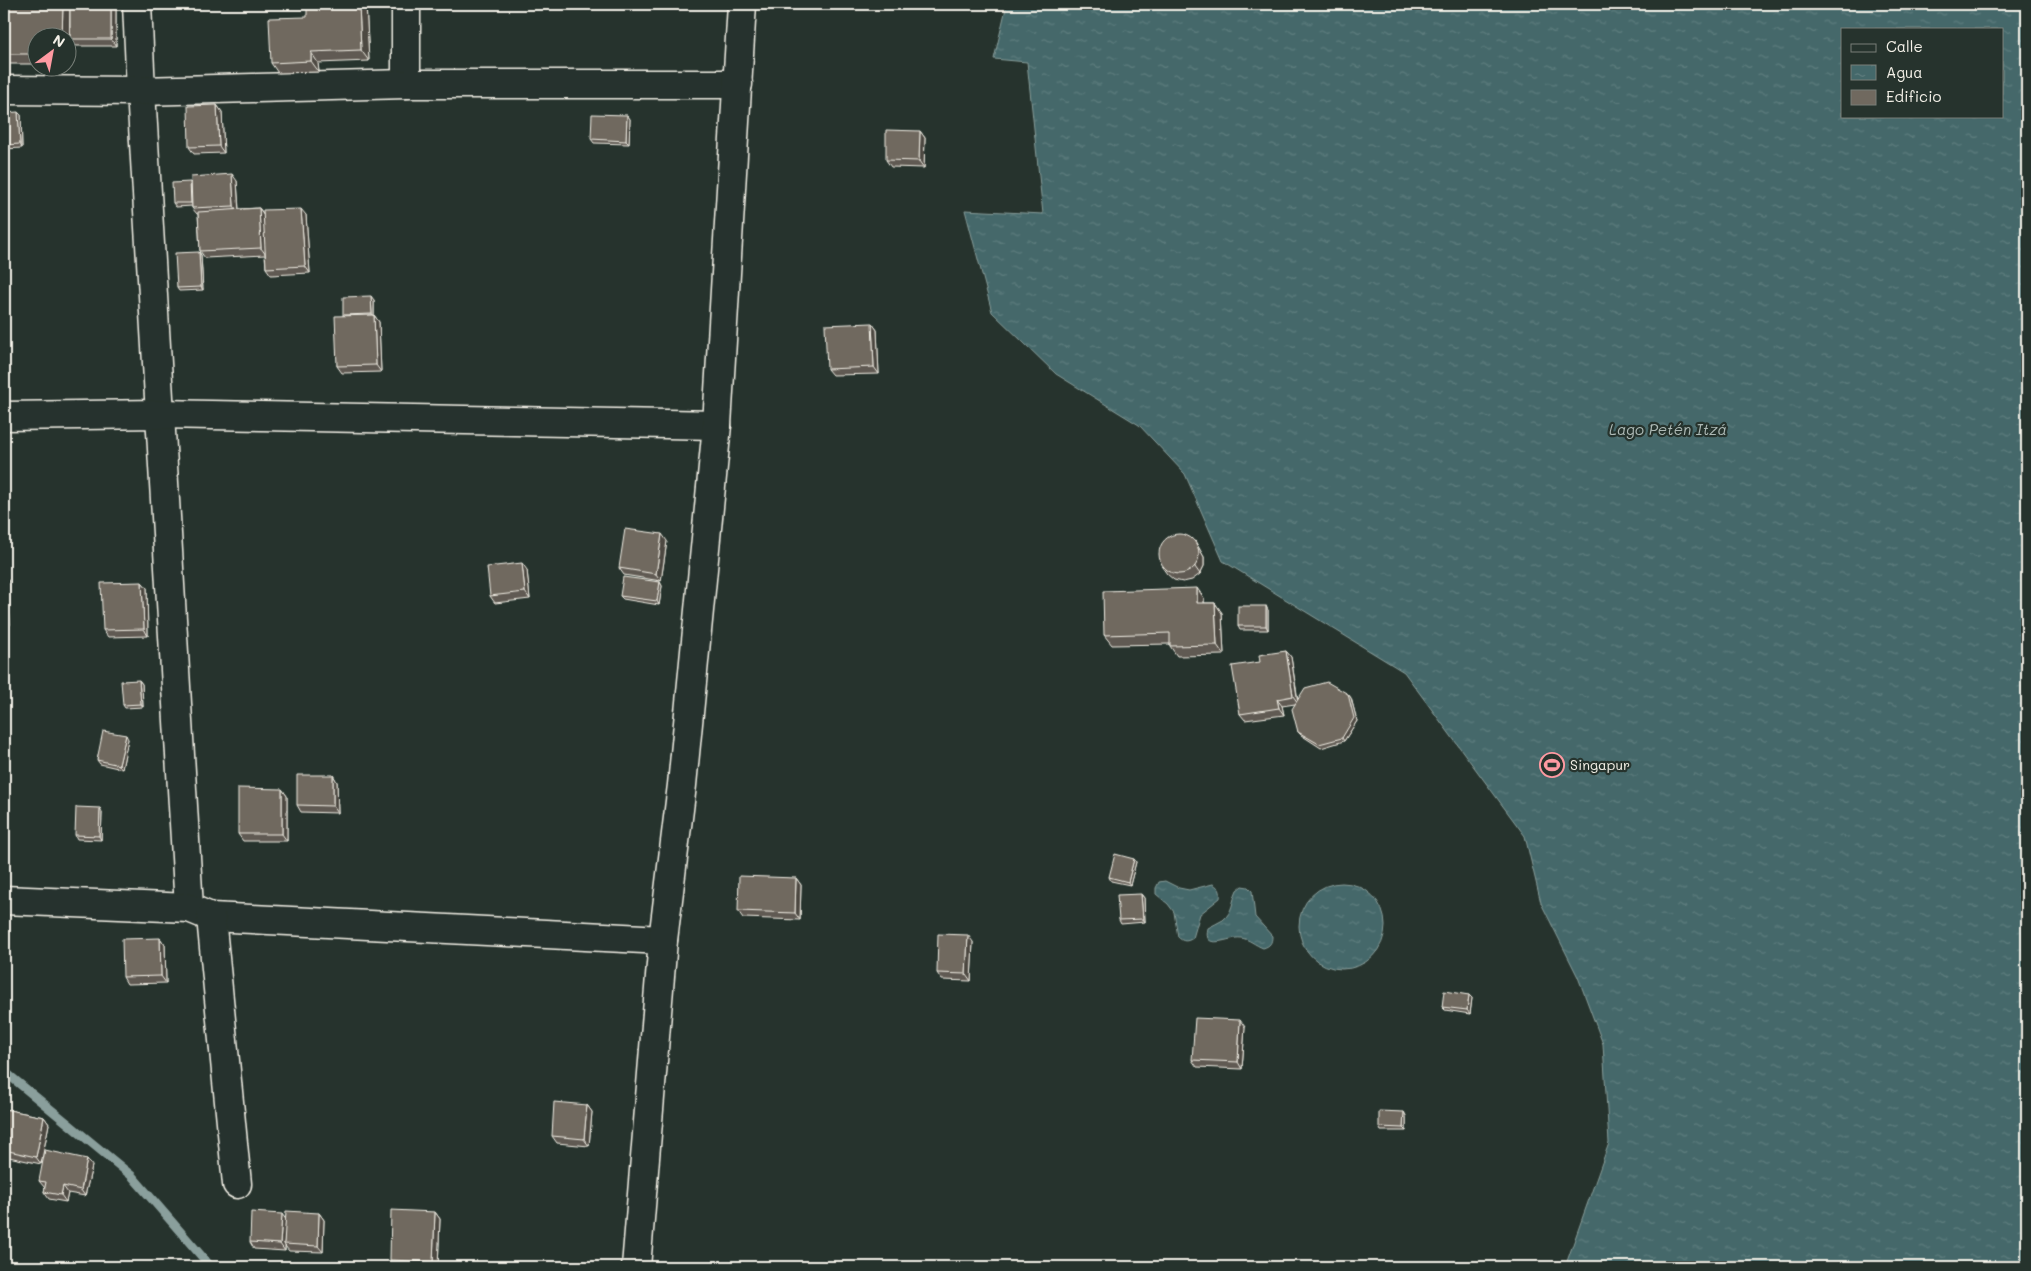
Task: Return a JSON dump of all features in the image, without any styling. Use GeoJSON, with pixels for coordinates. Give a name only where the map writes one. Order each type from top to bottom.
{"type":"FeatureCollection","features":[{"type":"Feature","properties":{"kind":"street"},"geometry":{"type":"LineString","coordinates":[[137,4],[160,414],[200,912],[237,1184]]}},
{"type":"Feature","properties":{"kind":"street"},"geometry":{"type":"LineString","coordinates":[[406,4],[406,84]]}},
{"type":"Feature","properties":{"kind":"street"},"geometry":{"type":"LineString","coordinates":[[636,1267],[663,940],[682,785],[717,426],[742,4]]}},
{"type":"Feature","properties":{"kind":"street"},"geometry":{"type":"LineString","coordinates":[[4,90],[141,91],[406,84],[738,84]]}},
{"type":"Feature","properties":{"kind":"street"},"geometry":{"type":"LineString","coordinates":[[4,416],[160,414],[717,426]]}},
{"type":"Feature","properties":{"kind":"street"},"geometry":{"type":"LineString","coordinates":[[4,900],[663,940]]}},
{"type":"Feature","properties":{"kind":"water","name":"Lago Petén Itzá"},"geometry":{"type":"Polygon","coordinates":[[[1007,4],[2027,4],[2027,1267],[1565,1267],[1609,1143],[1603,1044],[1578,977],[1541,903],[1525,836],[1404,672],[1223,561],[1185,474],[1139,425],[1056,374],[992,312],[965,210],[1043,214],[1027,62],[994,59],[1007,4]]]}},
{"type":"Feature","properties":{"kind":"water"},"geometry":{"type":"Polygon","coordinates":[[[1165,881],[1179,888],[1189,890],[1213,884],[1220,890],[1220,898],[1200,914],[1193,938],[1189,940],[1183,941],[1178,937],[1174,912],[1156,894],[1159,882],[1165,881]]]}},
{"type":"Feature","properties":{"kind":"water"},"geometry":{"type":"Polygon","coordinates":[[[1342,883],[1366,890],[1378,902],[1385,926],[1378,950],[1366,962],[1342,969],[1318,962],[1306,950],[1299,926],[1306,902],[1318,890],[1342,883]]]}},
{"type":"Feature","properties":{"kind":"water"},"geometry":{"type":"Polygon","coordinates":[[[1242,886],[1248,887],[1252,891],[1255,917],[1272,936],[1270,944],[1263,948],[1241,938],[1213,942],[1207,936],[1208,928],[1223,920],[1229,913],[1237,890],[1242,886]]]}},
{"type":"Feature","properties":{"kind":"building"},"geometry":{"type":"Polygon","coordinates":[[[4,4],[63,4],[62,28],[28,28],[28,54],[4,54],[4,4]]]}},
{"type":"Feature","properties":{"kind":"building"},"geometry":{"type":"Polygon","coordinates":[[[70,4],[111,4],[111,39],[78,39],[78,28],[70,28],[70,4]]]}},
{"type":"Feature","properties":{"kind":"building"},"geometry":{"type":"Polygon","coordinates":[[[359,4],[361,50],[311,52],[311,61],[271,63],[269,18],[307,17],[307,6],[359,4]]]}},
{"type":"Feature","properties":{"kind":"building"},"geometry":{"type":"Polygon","coordinates":[[[217,105],[219,146],[189,147],[188,106],[217,105]]]}},
{"type":"Feature","properties":{"kind":"building"},"geometry":{"type":"Polygon","coordinates":[[[18,112],[20,144],[4,145],[4,113],[18,112]]]}},
{"type":"Feature","properties":{"kind":"building"},"geometry":{"type":"Polygon","coordinates":[[[592,114],[627,115],[626,141],[591,139],[592,114]]]}},
{"type":"Feature","properties":{"kind":"building"},"geometry":{"type":"Polygon","coordinates":[[[886,130],[920,131],[919,161],[886,160],[886,130]]]}},
{"type":"Feature","properties":{"kind":"building"},"geometry":{"type":"Polygon","coordinates":[[[232,174],[234,206],[192,208],[191,177],[232,174]]]}},
{"type":"Feature","properties":{"kind":"building"},"geometry":{"type":"Polygon","coordinates":[[[190,182],[191,203],[173,203],[172,183],[190,182]]]}},
{"type":"Feature","properties":{"kind":"building"},"geometry":{"type":"Polygon","coordinates":[[[259,208],[261,248],[200,251],[198,212],[259,208]]]}},
{"type":"Feature","properties":{"kind":"building"},"geometry":{"type":"Polygon","coordinates":[[[301,209],[305,266],[266,268],[263,210],[301,209]]]}},
{"type":"Feature","properties":{"kind":"building"},"geometry":{"type":"Polygon","coordinates":[[[199,252],[201,287],[177,288],[175,253],[199,252]]]}},
{"type":"Feature","properties":{"kind":"building"},"geometry":{"type":"Polygon","coordinates":[[[371,296],[372,314],[343,315],[343,297],[371,296]]]}},
{"type":"Feature","properties":{"kind":"building"},"geometry":{"type":"Polygon","coordinates":[[[374,315],[376,365],[337,366],[335,316],[374,315]]]}},
{"type":"Feature","properties":{"kind":"building"},"geometry":{"type":"Polygon","coordinates":[[[872,323],[874,367],[827,369],[825,325],[872,323]]]}},
{"type":"Feature","properties":{"kind":"building"},"geometry":{"type":"Polygon","coordinates":[[[625,529],[662,534],[656,574],[619,568],[625,529]]]}},
{"type":"Feature","properties":{"kind":"building"},"geometry":{"type":"Polygon","coordinates":[[[1183,534],[1190,537],[1196,543],[1199,554],[1198,562],[1190,571],[1183,574],[1175,574],[1168,571],[1160,562],[1159,550],[1162,543],[1171,535],[1183,534]]]}},
{"type":"Feature","properties":{"kind":"building"},"geometry":{"type":"Polygon","coordinates":[[[522,563],[525,592],[490,596],[487,567],[522,563]]]}},
{"type":"Feature","properties":{"kind":"building"},"geometry":{"type":"Polygon","coordinates":[[[623,577],[660,582],[657,601],[620,596],[623,577]]]}},
{"type":"Feature","properties":{"kind":"building"},"geometry":{"type":"Polygon","coordinates":[[[142,582],[144,629],[103,630],[101,583],[142,582]]]}},
{"type":"Feature","properties":{"kind":"building"},"geometry":{"type":"Polygon","coordinates":[[[1197,588],[1197,603],[1215,603],[1217,645],[1170,646],[1170,633],[1104,635],[1103,591],[1197,588]]]}},
{"type":"Feature","properties":{"kind":"building"},"geometry":{"type":"Polygon","coordinates":[[[1238,606],[1266,606],[1266,626],[1238,626],[1238,606]]]}},
{"type":"Feature","properties":{"kind":"building"},"geometry":{"type":"Polygon","coordinates":[[[1286,651],[1293,696],[1277,699],[1279,708],[1240,714],[1232,666],[1260,662],[1259,655],[1286,651]]]}},
{"type":"Feature","properties":{"kind":"building"},"geometry":{"type":"Polygon","coordinates":[[[139,680],[141,704],[123,705],[121,681],[139,680]]]}},
{"type":"Feature","properties":{"kind":"building"},"geometry":{"type":"Polygon","coordinates":[[[1327,682],[1348,694],[1354,718],[1342,738],[1319,744],[1298,732],[1292,709],[1305,688],[1327,682]]]}},
{"type":"Feature","properties":{"kind":"building"},"geometry":{"type":"Polygon","coordinates":[[[103,731],[126,735],[119,765],[97,760],[103,731]]]}},
{"type":"Feature","properties":{"kind":"building"},"geometry":{"type":"Polygon","coordinates":[[[297,775],[333,775],[333,806],[297,805],[297,775]]]}},
{"type":"Feature","properties":{"kind":"building"},"geometry":{"type":"Polygon","coordinates":[[[238,788],[282,789],[282,834],[238,834],[238,788]]]}},
{"type":"Feature","properties":{"kind":"building"},"geometry":{"type":"Polygon","coordinates":[[[76,807],[100,808],[99,836],[75,835],[76,807]]]}},
{"type":"Feature","properties":{"kind":"building"},"geometry":{"type":"Polygon","coordinates":[[[1115,854],[1134,859],[1128,882],[1109,877],[1115,854]]]}},
{"type":"Feature","properties":{"kind":"building"},"geometry":{"type":"Polygon","coordinates":[[[739,876],[796,878],[795,913],[738,911],[739,876]]]}},
{"type":"Feature","properties":{"kind":"building"},"geometry":{"type":"Polygon","coordinates":[[[1141,894],[1143,919],[1119,920],[1117,895],[1141,894]]]}},
{"type":"Feature","properties":{"kind":"building"},"geometry":{"type":"Polygon","coordinates":[[[938,934],[968,935],[966,974],[937,973],[938,934]]]}},
{"type":"Feature","properties":{"kind":"building"},"geometry":{"type":"Polygon","coordinates":[[[160,938],[161,976],[123,977],[122,939],[160,938]]]}},
{"type":"Feature","properties":{"kind":"building"},"geometry":{"type":"Polygon","coordinates":[[[1444,991],[1469,995],[1467,1010],[1442,1007],[1444,991]]]}},
{"type":"Feature","properties":{"kind":"building"},"geometry":{"type":"Polygon","coordinates":[[[1195,1018],[1240,1020],[1238,1062],[1192,1060],[1195,1018]]]}},
{"type":"Feature","properties":{"kind":"building"},"geometry":{"type":"Polygon","coordinates":[[[554,1102],[587,1105],[584,1139],[552,1136],[554,1102]]]}},
{"type":"Feature","properties":{"kind":"building"},"geometry":{"type":"Polygon","coordinates":[[[4,1109],[44,1117],[36,1157],[4,1150],[4,1109]]]}},
{"type":"Feature","properties":{"kind":"building"},"geometry":{"type":"Polygon","coordinates":[[[1379,1111],[1404,1112],[1403,1128],[1379,1127],[1379,1111]]]}},
{"type":"Feature","properties":{"kind":"building"},"geometry":{"type":"Polygon","coordinates":[[[45,1150],[87,1159],[81,1190],[63,1186],[61,1195],[44,1192],[46,1182],[39,1181],[45,1150]]]}},
{"type":"Feature","properties":{"kind":"building"},"geometry":{"type":"Polygon","coordinates":[[[391,1210],[435,1212],[433,1262],[390,1260],[391,1210]]]}},
{"type":"Feature","properties":{"kind":"building"},"geometry":{"type":"Polygon","coordinates":[[[286,1211],[319,1213],[318,1246],[284,1244],[286,1211]]]}},
{"type":"Feature","properties":{"kind":"building"},"geometry":{"type":"Polygon","coordinates":[[[251,1212],[282,1214],[280,1244],[250,1242],[251,1212]]]}},
{"type":"Feature","properties":{"kind":"waterway"},"geometry":{"type":"LineString","coordinates":[[4,1071],[132,1176],[211,1267]]}},
{"type":"Feature","properties":{"kind":"place","name":"Singapur"},"geometry":{"type":"Point","coordinates":[1552,765]}}]}
